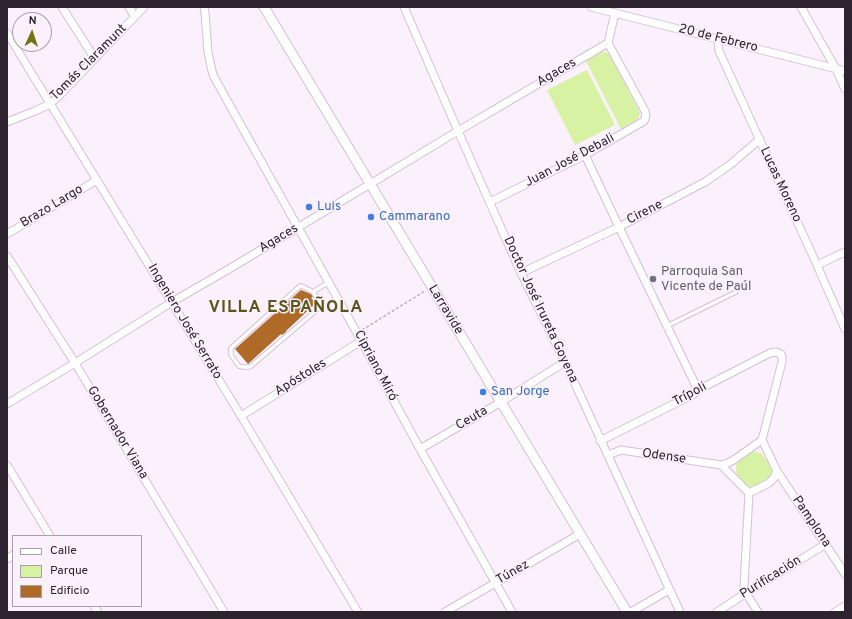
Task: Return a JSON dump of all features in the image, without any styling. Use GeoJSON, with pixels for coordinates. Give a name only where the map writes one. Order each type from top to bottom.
{"type":"FeatureCollection","features":[{"type":"Feature","properties":{"kind":"street"},"geometry":{"type":"LineString","coordinates":[[62,7],[95,59]]}},
{"type":"Feature","properties":{"kind":"street"},"geometry":{"type":"LineString","coordinates":[[129,7],[135,17]]}},
{"type":"Feature","properties":{"kind":"street","name":"Tomás Claramunt"},"geometry":{"type":"LineString","coordinates":[[7,122],[50,104],[144,7]]}},
{"type":"Feature","properties":{"kind":"street","name":"Cipriano Miró"},"geometry":{"type":"LineString","coordinates":[[204,7],[208,52],[214,77],[299,227],[420,449],[512,612]]}},
{"type":"Feature","properties":{"kind":"street","name":"Larravide"},"geometry":{"type":"LineString","coordinates":[[264,7],[626,612]]}},
{"type":"Feature","properties":{"kind":"street","name":"Doctor José Irureta Goyena"},"geometry":{"type":"LineString","coordinates":[[404,7],[521,273],[565,362],[600,441],[608,455],[680,612]]}},
{"type":"Feature","properties":{"kind":"street","name":"20 de Febrero"},"geometry":{"type":"LineString","coordinates":[[591,7],[845,71]]}},
{"type":"Feature","properties":{"kind":"street"},"geometry":{"type":"LineString","coordinates":[[801,7],[836,69],[845,89]]}},
{"type":"Feature","properties":{"kind":"street"},"geometry":{"type":"LineString","coordinates":[[608,43],[615,13]]}},
{"type":"Feature","properties":{"kind":"street","name":"Ingeniero José Serrato"},"geometry":{"type":"LineString","coordinates":[[7,33],[172,302],[358,612]]}},
{"type":"Feature","properties":{"kind":"street","name":"Lucas Moreno"},"geometry":{"type":"LineString","coordinates":[[718,39],[720,51],[845,329]]}},
{"type":"Feature","properties":{"kind":"street","name":"Agaces"},"geometry":{"type":"LineString","coordinates":[[7,404],[75,364],[172,302],[608,43]]}},
{"type":"Feature","properties":{"kind":"street","name":"Juan José Debali"},"geometry":{"type":"LineString","coordinates":[[490,202],[585,155],[644,121],[646,116],[645,111],[608,43]]}},
{"type":"Feature","properties":{"kind":"street","name":"Cirene"},"geometry":{"type":"LineString","coordinates":[[521,273],[619,227],[705,182],[731,164],[760,140]]}},
{"type":"Feature","properties":{"kind":"street"},"geometry":{"type":"LineString","coordinates":[[585,155],[698,390]]}},
{"type":"Feature","properties":{"kind":"street","name":"Brazo Largo"},"geometry":{"type":"LineString","coordinates":[[7,234],[97,180]]}},
{"type":"Feature","properties":{"kind":"street"},"geometry":{"type":"LineString","coordinates":[[817,265],[845,252]]}},
{"type":"Feature","properties":{"kind":"street","name":"Gobernador Viana"},"geometry":{"type":"LineString","coordinates":[[7,256],[75,364],[224,612]]}},
{"type":"Feature","properties":{"kind":"street","name":"Apóstoles"},"geometry":{"type":"LineString","coordinates":[[241,416],[361,341]]}},
{"type":"Feature","properties":{"kind":"street","name":"Trípoli"},"geometry":{"type":"LineString","coordinates":[[600,441],[694,394],[698,390],[770,353],[776,352],[782,357],[782,362],[762,440]]}},
{"type":"Feature","properties":{"kind":"street","name":"Ceuta"},"geometry":{"type":"LineString","coordinates":[[420,449],[501,402],[565,362]]}},
{"type":"Feature","properties":{"kind":"street"},"geometry":{"type":"LineString","coordinates":[[758,612],[746,593],[744,586],[749,493],[721,465],[728,463],[762,440]]}},
{"type":"Feature","properties":{"kind":"street","name":"Pamplona"},"geometry":{"type":"LineString","coordinates":[[762,440],[778,471],[845,574]]}},
{"type":"Feature","properties":{"kind":"street","name":"Odense"},"geometry":{"type":"LineString","coordinates":[[608,455],[621,450],[721,465]]}},
{"type":"Feature","properties":{"kind":"street"},"geometry":{"type":"LineString","coordinates":[[7,465],[48,535]]}},
{"type":"Feature","properties":{"kind":"street"},"geometry":{"type":"LineString","coordinates":[[749,493],[772,481],[778,471]]}},
{"type":"Feature","properties":{"kind":"street","name":"Túnez"},"geometry":{"type":"LineString","coordinates":[[445,612],[580,534]]}},
{"type":"Feature","properties":{"kind":"street","name":"Purificación"},"geometry":{"type":"LineString","coordinates":[[717,612],[826,544]]}},
{"type":"Feature","properties":{"kind":"street"},"geometry":{"type":"LineString","coordinates":[[631,612],[669,590]]}},
{"type":"Feature","properties":{"kind":"street"},"geometry":{"type":"LineString","coordinates":[[835,612],[845,606]]}},
{"type":"Feature","properties":{"kind":"lane"},"geometry":{"type":"LineString","coordinates":[[313,292],[329,282]]}},
{"type":"Feature","properties":{"kind":"lane"},"geometry":{"type":"LineString","coordinates":[[300,286],[313,292],[320,302],[318,309],[250,367],[239,366],[231,354],[231,348],[300,286]]}},
{"type":"Feature","properties":{"kind":"lane"},"geometry":{"type":"LineString","coordinates":[[667,326],[736,292]]}},
{"type":"Feature","properties":{"kind":"path"},"geometry":{"type":"LineString","coordinates":[[357,333],[431,287]]}},
{"type":"Feature","properties":{"kind":"green space"},"geometry":{"type":"Polygon","coordinates":[[[601,52],[608,53],[610,55],[640,113],[637,120],[621,129],[586,61],[601,52]]]}},
{"type":"Feature","properties":{"kind":"green space"},"geometry":{"type":"Polygon","coordinates":[[[587,70],[615,125],[575,145],[547,90],[587,70]]]}},
{"type":"Feature","properties":{"kind":"green space"},"geometry":{"type":"Polygon","coordinates":[[[752,452],[762,454],[772,469],[771,474],[766,480],[752,487],[747,486],[741,481],[736,472],[736,468],[737,463],[740,460],[752,452]]]}},
{"type":"Feature","properties":{"kind":"building"},"geometry":{"type":"Polygon","coordinates":[[[301,290],[311,294],[313,297],[311,298],[316,303],[286,332],[282,335],[281,334],[248,364],[235,349],[301,290]]]}},
{"type":"Feature","properties":{"kind":"place","name":"Luis"},"geometry":{"type":"Point","coordinates":[309,207]}},
{"type":"Feature","properties":{"kind":"place","name":"Cammarano"},"geometry":{"type":"Point","coordinates":[371,217]}},
{"type":"Feature","properties":{"kind":"place","name":"Parroquia San Vicente de Paúl"},"geometry":{"type":"Point","coordinates":[653,279]}},
{"type":"Feature","properties":{"kind":"place","name":"San Jorge"},"geometry":{"type":"Point","coordinates":[483,392]}},
{"type":"Feature","properties":{"kind":"district","name":"VILLA ESPAÑOLA"},"geometry":{"type":"Point","coordinates":[286,309]}}]}
